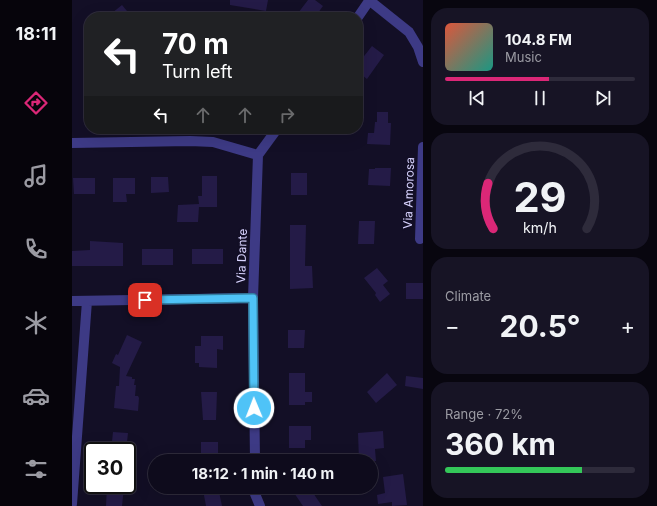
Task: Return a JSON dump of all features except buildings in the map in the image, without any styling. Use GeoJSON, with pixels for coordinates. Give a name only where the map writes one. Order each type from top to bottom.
{"type":"FeatureCollection","features":[{"type":"Feature","properties":{"kind":"street"},"geometry":{"type":"LineString","coordinates":[[361,12],[369,0],[409,32],[418,47],[423,62]]}},
{"type":"Feature","properties":{"kind":"street"},"geometry":{"type":"LineString","coordinates":[[72,143],[213,142],[258,155],[273,134]]}},
{"type":"Feature","properties":{"kind":"street","name":"Via Amorosa"},"geometry":{"type":"LineString","coordinates":[[420,239],[423,147]]}},
{"type":"Feature","properties":{"kind":"street","name":"Via Dante"},"geometry":{"type":"LineString","coordinates":[[255,454],[253,298],[258,155]]}},
{"type":"Feature","properties":{"kind":"street"},"geometry":{"type":"LineString","coordinates":[[72,301],[253,298]]}},
{"type":"Feature","properties":{"kind":"street"},"geometry":{"type":"LineString","coordinates":[[72,504],[87,301]]}},
{"type":"Feature","properties":{"kind":"street"},"geometry":{"type":"LineString","coordinates":[[255,494],[260,506]]}},
{"type":"Feature","properties":{"kind":"route"},"geometry":{"type":"LineString","coordinates":[[145,300],[253,298],[254,408]]}}]}
